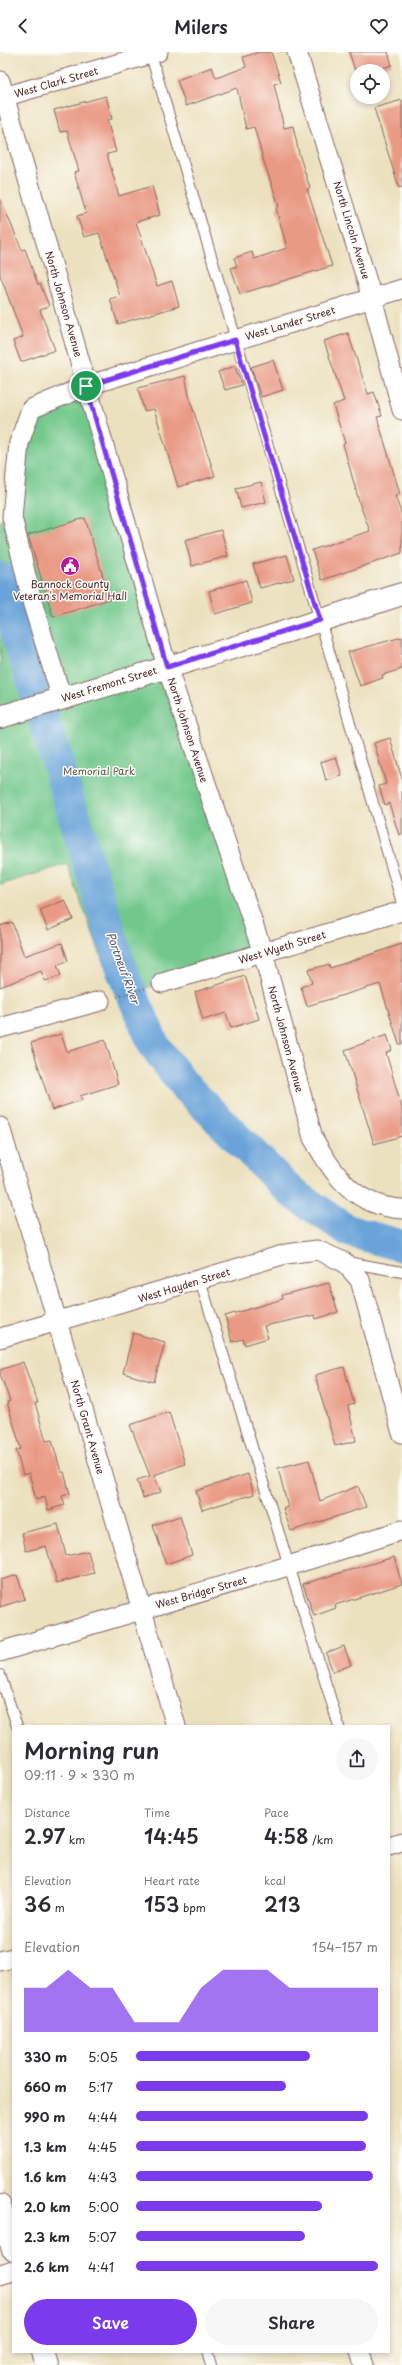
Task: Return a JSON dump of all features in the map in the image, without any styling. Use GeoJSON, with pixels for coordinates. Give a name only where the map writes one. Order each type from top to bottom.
{"type":"FeatureCollection","features":[{"type":"Feature","properties":{"kind":"street","name":"North Lincoln Avenue"},"geometry":{"type":"LineString","coordinates":[[297,52],[372,298],[402,410]]}},
{"type":"Feature","properties":{"kind":"street","name":"West Clark Street"},"geometry":{"type":"LineString","coordinates":[[2,92],[153,53]]}},
{"type":"Feature","properties":{"kind":"street","name":"North Johnson Avenue"},"geometry":{"type":"LineString","coordinates":[[2,92],[167,667],[263,953],[313,1138],[327,1165],[348,1188],[365,1199],[389,1208],[402,1210]]}},
{"type":"Feature","properties":{"kind":"street","name":"West Lander Street"},"geometry":{"type":"LineString","coordinates":[[62,699],[33,605],[12,517],[19,443],[31,409],[86,386],[402,289]]}},
{"type":"Feature","properties":{"kind":"street","name":"West Fremont Street"},"geometry":{"type":"LineString","coordinates":[[5,716],[402,594]]}},
{"type":"Feature","properties":{"kind":"street","name":"West Wyeth Street"},"geometry":{"type":"LineString","coordinates":[[158,985],[402,910]]}},
{"type":"Feature","properties":{"kind":"street"},"geometry":{"type":"LineString","coordinates":[[0,1028],[108,999]]}},
{"type":"Feature","properties":{"kind":"street","name":"North Grant Avenue"},"geometry":{"type":"LineString","coordinates":[[0,1127],[176,1725]]}},
{"type":"Feature","properties":{"kind":"street","name":"West Hayden Street"},"geometry":{"type":"LineString","coordinates":[[0,1338],[286,1254],[317,1250],[344,1262],[360,1280],[402,1433]]}},
{"type":"Feature","properties":{"kind":"street","name":"West Bridger Street"},"geometry":{"type":"LineString","coordinates":[[0,1652],[141,1608],[290,1567],[402,1530]]}},
{"type":"Feature","properties":{"kind":"street"},"geometry":{"type":"LineString","coordinates":[[390,1846],[402,1842]]}},
{"type":"Feature","properties":{"kind":"street"},"geometry":{"type":"LineString","coordinates":[[0,1962],[12,1958]]}},
{"type":"Feature","properties":{"kind":"street"},"geometry":{"type":"LineString","coordinates":[[0,2206],[12,2247]]}},
{"type":"Feature","properties":{"kind":"street"},"geometry":{"type":"LineString","coordinates":[[0,2275],[12,2271]]}},
{"type":"Feature","properties":{"kind":"street"},"geometry":{"type":"LineString","coordinates":[[44,2353],[47,2365]]}},
{"type":"Feature","properties":{"kind":"street"},"geometry":{"type":"LineString","coordinates":[[360,2353],[364,2365]]}},
{"type":"Feature","properties":{"kind":"lane"},"geometry":{"type":"LineString","coordinates":[[153,53],[235,340],[320,620],[402,903]]}},
{"type":"Feature","properties":{"kind":"lane"},"geometry":{"type":"LineString","coordinates":[[344,1262],[389,1271],[402,1272]]}},
{"type":"Feature","properties":{"kind":"lane"},"geometry":{"type":"LineString","coordinates":[[200,1280],[339,1725]]}},
{"type":"Feature","properties":{"kind":"lane"},"geometry":{"type":"LineString","coordinates":[[0,1675],[17,1725]]}},
{"type":"Feature","properties":{"kind":"lane"},"geometry":{"type":"LineString","coordinates":[[207,2353],[211,2365]]}},
{"type":"Feature","properties":{"kind":"path"},"geometry":{"type":"LineString","coordinates":[[108,999],[158,985]]}},
{"type":"Feature","properties":{"kind":"green space","name":"Memorial Park"},"geometry":{"type":"Polygon","coordinates":[[[86,386],[263,953],[116,997],[67,864],[0,885],[0,520],[12,517],[31,409],[86,386]]]}},
{"type":"Feature","properties":{"kind":"building"},"geometry":{"type":"Polygon","coordinates":[[[259,52],[271,52],[281,82],[274,84],[284,128],[293,126],[299,154],[310,188],[307,189],[332,266],[240,294],[231,268],[237,266],[234,258],[252,252],[254,259],[287,248],[276,208],[279,206],[254,127],[246,129],[237,88],[186,106],[177,80],[212,67],[216,78],[246,67],[243,57],[259,52]]]}},
{"type":"Feature","properties":{"kind":"building"},"geometry":{"type":"Polygon","coordinates":[[[349,52],[388,52],[392,65],[390,66],[390,64],[353,64],[349,52]]]}},
{"type":"Feature","properties":{"kind":"building"},"geometry":{"type":"Polygon","coordinates":[[[106,96],[112,119],[107,120],[116,152],[107,154],[119,196],[152,186],[160,215],[136,222],[157,286],[172,281],[179,306],[118,324],[110,299],[120,296],[99,233],[84,237],[77,216],[86,213],[74,172],[79,171],[67,131],[60,132],[54,110],[106,96]]]}},
{"type":"Feature","properties":{"kind":"building"},"geometry":{"type":"Polygon","coordinates":[[[402,100],[402,187],[399,188],[374,108],[402,100]]]}},
{"type":"Feature","properties":{"kind":"building"},"geometry":{"type":"Polygon","coordinates":[[[0,198],[22,250],[25,249],[38,285],[40,284],[49,306],[40,310],[55,350],[21,362],[13,341],[23,337],[0,275],[0,198]]]}},
{"type":"Feature","properties":{"kind":"building"},"geometry":{"type":"Polygon","coordinates":[[[348,333],[368,394],[374,392],[382,416],[377,417],[400,494],[395,496],[402,515],[402,553],[322,580],[312,550],[370,531],[360,505],[343,444],[345,443],[333,405],[344,401],[324,341],[348,333]]]}},
{"type":"Feature","properties":{"kind":"building"},"geometry":{"type":"Polygon","coordinates":[[[273,360],[283,390],[261,397],[251,367],[273,360]]]}},
{"type":"Feature","properties":{"kind":"building"},"geometry":{"type":"Polygon","coordinates":[[[235,366],[242,385],[225,390],[218,372],[235,366]]]}},
{"type":"Feature","properties":{"kind":"building"},"geometry":{"type":"Polygon","coordinates":[[[185,376],[190,400],[215,476],[178,487],[154,409],[144,411],[138,388],[185,376]]]}},
{"type":"Feature","properties":{"kind":"building"},"geometry":{"type":"Polygon","coordinates":[[[261,482],[266,502],[241,508],[236,488],[261,482]]]}},
{"type":"Feature","properties":{"kind":"building"},"geometry":{"type":"Polygon","coordinates":[[[85,518],[110,599],[53,617],[28,535],[85,518]]]}},
{"type":"Feature","properties":{"kind":"building"},"geometry":{"type":"Polygon","coordinates":[[[221,530],[228,556],[192,566],[185,540],[221,530]]]}},
{"type":"Feature","properties":{"kind":"building"},"geometry":{"type":"Polygon","coordinates":[[[287,555],[294,579],[260,588],[253,564],[287,555]]]}},
{"type":"Feature","properties":{"kind":"building"},"geometry":{"type":"Polygon","coordinates":[[[246,580],[252,603],[215,614],[209,591],[246,580]]]}},
{"type":"Feature","properties":{"kind":"building"},"geometry":{"type":"Polygon","coordinates":[[[402,637],[402,669],[382,675],[383,678],[360,686],[348,652],[402,637]]]}},
{"type":"Feature","properties":{"kind":"building"},"geometry":{"type":"Polygon","coordinates":[[[390,738],[402,779],[402,834],[399,835],[389,803],[385,805],[379,786],[386,784],[374,743],[390,738]]]}},
{"type":"Feature","properties":{"kind":"building"},"geometry":{"type":"Polygon","coordinates":[[[336,757],[342,776],[326,781],[321,762],[336,757]]]}},
{"type":"Feature","properties":{"kind":"building"},"geometry":{"type":"Polygon","coordinates":[[[65,900],[73,919],[48,930],[40,910],[65,900]]]}},
{"type":"Feature","properties":{"kind":"building"},"geometry":{"type":"Polygon","coordinates":[[[12,922],[24,956],[62,943],[68,961],[57,965],[61,976],[45,981],[41,971],[0,987],[0,926],[12,922]]]}},
{"type":"Feature","properties":{"kind":"building"},"geometry":{"type":"Polygon","coordinates":[[[402,944],[402,1044],[399,1044],[380,984],[307,1006],[301,987],[312,983],[308,970],[329,964],[330,968],[402,944]]]}},
{"type":"Feature","properties":{"kind":"building"},"geometry":{"type":"Polygon","coordinates":[[[245,976],[259,1019],[231,1028],[226,1013],[203,1020],[195,992],[245,976]]]}},
{"type":"Feature","properties":{"kind":"building"},"geometry":{"type":"Polygon","coordinates":[[[61,1034],[67,1052],[105,1040],[118,1084],[80,1096],[82,1100],[52,1110],[31,1043],[61,1034]]]}},
{"type":"Feature","properties":{"kind":"building"},"geometry":{"type":"Polygon","coordinates":[[[387,1035],[392,1050],[386,1053],[402,1108],[402,1136],[374,1144],[345,1050],[387,1035]]]}},
{"type":"Feature","properties":{"kind":"building"},"geometry":{"type":"Polygon","coordinates":[[[329,1283],[338,1312],[316,1319],[315,1315],[264,1326],[268,1338],[245,1345],[243,1339],[232,1342],[225,1316],[283,1299],[282,1295],[329,1283]]]}},
{"type":"Feature","properties":{"kind":"building"},"geometry":{"type":"Polygon","coordinates":[[[133,1333],[165,1342],[154,1382],[123,1373],[133,1333]]]}},
{"type":"Feature","properties":{"kind":"building"},"geometry":{"type":"Polygon","coordinates":[[[23,1362],[38,1403],[35,1403],[46,1441],[52,1440],[61,1472],[64,1472],[70,1494],[62,1496],[65,1505],[48,1510],[45,1497],[36,1500],[29,1473],[23,1475],[16,1450],[21,1449],[7,1402],[10,1401],[0,1374],[0,1370],[23,1362]]]}},
{"type":"Feature","properties":{"kind":"building"},"geometry":{"type":"Polygon","coordinates":[[[344,1367],[354,1404],[348,1406],[356,1441],[335,1446],[315,1375],[344,1367]]]}},
{"type":"Feature","properties":{"kind":"building"},"geometry":{"type":"Polygon","coordinates":[[[169,1412],[185,1464],[154,1475],[161,1492],[143,1498],[137,1480],[150,1476],[130,1425],[169,1412]]]}},
{"type":"Feature","properties":{"kind":"building"},"geometry":{"type":"Polygon","coordinates":[[[309,1460],[320,1501],[358,1486],[366,1507],[291,1531],[283,1508],[288,1507],[278,1468],[309,1460]]]}},
{"type":"Feature","properties":{"kind":"building"},"geometry":{"type":"Polygon","coordinates":[[[248,1474],[254,1494],[202,1510],[196,1491],[248,1474]]]}},
{"type":"Feature","properties":{"kind":"building"},"geometry":{"type":"Polygon","coordinates":[[[180,1516],[192,1555],[166,1564],[153,1525],[180,1516]]]}},
{"type":"Feature","properties":{"kind":"building"},"geometry":{"type":"Polygon","coordinates":[[[58,1524],[66,1556],[88,1551],[94,1573],[57,1583],[46,1546],[26,1551],[22,1533],[58,1524]]]}},
{"type":"Feature","properties":{"kind":"building"},"geometry":{"type":"Polygon","coordinates":[[[394,1557],[402,1584],[335,1605],[336,1608],[314,1616],[303,1584],[394,1557]]]}},
{"type":"Feature","properties":{"kind":"building"},"geometry":{"type":"Polygon","coordinates":[[[17,1575],[25,1599],[0,1607],[0,1580],[17,1575]]]}},
{"type":"Feature","properties":{"kind":"building"},"geometry":{"type":"Polygon","coordinates":[[[344,1646],[351,1665],[333,1672],[326,1653],[344,1646]]]}},
{"type":"Feature","properties":{"kind":"waterway","name":"Portneuf River"},"geometry":{"type":"LineString","coordinates":[[0,578],[122,971],[154,1045],[183,1084],[291,1192],[349,1231],[402,1246]]}},
{"type":"Feature","properties":{"kind":"place","name":"Bannock County Veteran's Memorial Hall"},"geometry":{"type":"Point","coordinates":[70,566]}},
{"type":"Feature","properties":{"kind":"route"},"geometry":{"type":"LineString","coordinates":[[235,340],[320,620],[266,638],[167,667],[86,386],[235,340]]}}]}
